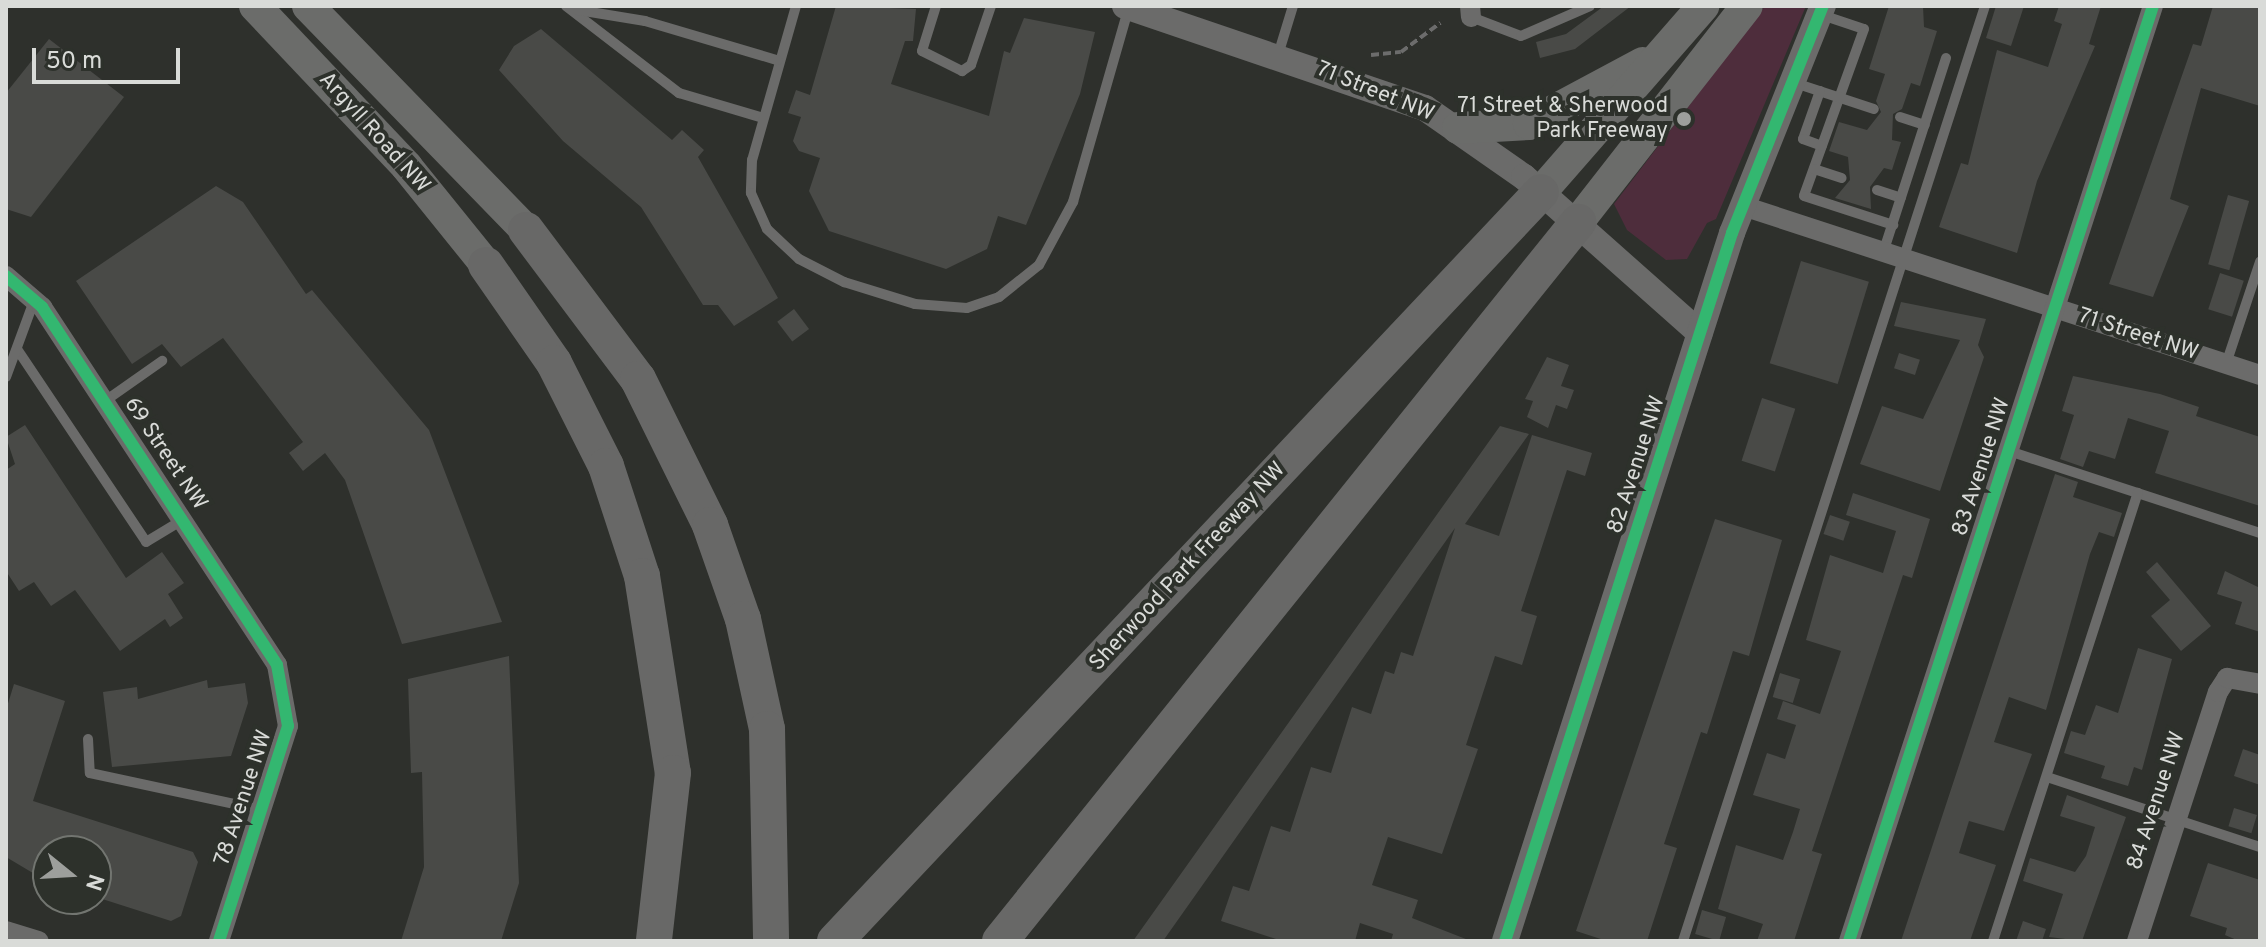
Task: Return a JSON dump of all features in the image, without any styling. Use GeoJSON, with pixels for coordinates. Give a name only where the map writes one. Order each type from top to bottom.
{"type":"FeatureCollection","features":[{"type":"Feature","properties":{"kind":"highway","name":"Sherwood Park Freeway NW"},"geometry":{"type":"LineString","coordinates":[[836,940],[1541,192]]}},
{"type":"Feature","properties":{"kind":"highway"},"geometry":{"type":"LineString","coordinates":[[1000,941],[1578,222]]}},
{"type":"Feature","properties":{"kind":"highway"},"geometry":{"type":"LineString","coordinates":[[526,230],[638,379],[710,525],[739,605],[767,729],[771,941]]}},
{"type":"Feature","properties":{"kind":"highway"},"geometry":{"type":"LineString","coordinates":[[486,265],[554,363],[606,466],[642,576],[673,773],[654,941]]}},
{"type":"Feature","properties":{"kind":"main road","name":"Argyll Road NW"},"geometry":{"type":"LineString","coordinates":[[255,6],[407,167],[486,265]]}},
{"type":"Feature","properties":{"kind":"main road","name":"Argyll Road NW"},"geometry":{"type":"LineString","coordinates":[[308,6],[526,230]]}},
{"type":"Feature","properties":{"kind":"main road"},"geometry":{"type":"LineString","coordinates":[[1541,192],[1703,6]]}},
{"type":"Feature","properties":{"kind":"main road"},"geometry":{"type":"LineString","coordinates":[[1578,222],[1747,6]]}},
{"type":"Feature","properties":{"kind":"main road"},"geometry":{"type":"LineString","coordinates":[[1458,128],[1529,124],[1669,47]]}},
{"type":"Feature","properties":{"kind":"street","name":"71 Street NW"},"geometry":{"type":"LineString","coordinates":[[1128,6],[1392,94],[1458,128],[1578,222],[1700,333]]}},
{"type":"Feature","properties":{"kind":"street","name":"83 Avenue NW"},"geometry":{"type":"LineString","coordinates":[[1849,941],[2153,6]]}},
{"type":"Feature","properties":{"kind":"street","name":"82 Avenue NW"},"geometry":{"type":"LineString","coordinates":[[1505,941],[1743,206],[1821,10]]}},
{"type":"Feature","properties":{"kind":"street","name":"71 Street NW"},"geometry":{"type":"LineString","coordinates":[[1743,206],[2260,375]]}},
{"type":"Feature","properties":{"kind":"street","name":"69 Street NW"},"geometry":{"type":"LineString","coordinates":[[6,276],[35,299],[184,519],[277,665]]}},
{"type":"Feature","properties":{"kind":"street","name":"78 Avenue NW"},"geometry":{"type":"LineString","coordinates":[[219,941],[288,726],[277,665]]}},
{"type":"Feature","properties":{"kind":"street","name":"84 Avenue NW"},"geometry":{"type":"LineString","coordinates":[[2137,941],[2227,678],[2260,684]]}},
{"type":"Feature","properties":{"kind":"street"},"geometry":{"type":"LineString","coordinates":[[6,931],[39,941]]}},
{"type":"Feature","properties":{"kind":"lane"},"geometry":{"type":"LineString","coordinates":[[796,6],[760,117],[751,193],[767,229],[799,259],[915,304],[967,308],[999,297],[1046,252],[1073,202],[1128,6]]}},
{"type":"Feature","properties":{"kind":"lane"},"geometry":{"type":"LineString","coordinates":[[936,6],[922,51],[962,71],[971,65],[991,6]]}},
{"type":"Feature","properties":{"kind":"lane"},"geometry":{"type":"LineString","coordinates":[[1278,55],[1293,6]]}},
{"type":"Feature","properties":{"kind":"lane"},"geometry":{"type":"LineString","coordinates":[[1470,12],[1521,36],[1590,6]]}},
{"type":"Feature","properties":{"kind":"lane"},"geometry":{"type":"LineString","coordinates":[[1683,941],[1893,256],[1985,6]]}},
{"type":"Feature","properties":{"kind":"lane"},"geometry":{"type":"LineString","coordinates":[[572,8],[645,21],[777,60]]}},
{"type":"Feature","properties":{"kind":"lane"},"geometry":{"type":"LineString","coordinates":[[572,8],[679,93],[760,117]]}},
{"type":"Feature","properties":{"kind":"lane"},"geometry":{"type":"LineString","coordinates":[[1821,10],[1864,29],[1804,196],[1893,225]]}},
{"type":"Feature","properties":{"kind":"lane"},"geometry":{"type":"LineString","coordinates":[[1893,256],[1893,225],[1946,58]]}},
{"type":"Feature","properties":{"kind":"lane"},"geometry":{"type":"LineString","coordinates":[[1793,83],[1874,109]]}},
{"type":"Feature","properties":{"kind":"lane"},"geometry":{"type":"LineString","coordinates":[[1820,91],[1803,139],[1822,146]]}},
{"type":"Feature","properties":{"kind":"lane"},"geometry":{"type":"LineString","coordinates":[[1900,117],[1925,125]]}},
{"type":"Feature","properties":{"kind":"lane"},"geometry":{"type":"LineString","coordinates":[[1814,169],[1842,178]]}},
{"type":"Feature","properties":{"kind":"lane"},"geometry":{"type":"LineString","coordinates":[[1877,190],[1901,198]]}},
{"type":"Feature","properties":{"kind":"lane"},"geometry":{"type":"LineString","coordinates":[[2226,364],[2260,262]]}},
{"type":"Feature","properties":{"kind":"lane"},"geometry":{"type":"LineString","coordinates":[[6,377],[35,299]]}},
{"type":"Feature","properties":{"kind":"lane"},"geometry":{"type":"LineString","coordinates":[[17,349],[146,542],[184,519]]}},
{"type":"Feature","properties":{"kind":"lane"},"geometry":{"type":"LineString","coordinates":[[105,401],[162,361]]}},
{"type":"Feature","properties":{"kind":"lane"},"geometry":{"type":"LineString","coordinates":[[2009,451],[2260,533]]}},
{"type":"Feature","properties":{"kind":"lane"},"geometry":{"type":"LineString","coordinates":[[1993,941],[2138,493]]}},
{"type":"Feature","properties":{"kind":"lane"},"geometry":{"type":"LineString","coordinates":[[88,739],[90,773],[262,810]]}},
{"type":"Feature","properties":{"kind":"lane"},"geometry":{"type":"LineString","coordinates":[[2047,777],[2260,847]]}},
{"type":"Feature","properties":{"kind":"path"},"geometry":{"type":"LineString","coordinates":[[1371,55],[1401,52],[1440,23]]}},
{"type":"Feature","properties":{"kind":"shaded area"},"geometry":{"type":"Polygon","coordinates":[[[1765,6],[1806,6],[1716,219],[1707,223],[1687,259],[1666,260],[1627,230],[1614,204],[1765,6]]]}},
{"type":"Feature","properties":{"kind":"building"},"geometry":{"type":"Polygon","coordinates":[[[836,6],[916,9],[913,41],[905,41],[891,84],[989,116],[1004,51],[1010,53],[1024,18],[1095,32],[1080,94],[1026,225],[998,216],[987,249],[946,269],[829,231],[809,191],[820,158],[799,151],[793,141],[801,117],[788,113],[796,90],[810,95],[836,6]]]}},
{"type":"Feature","properties":{"kind":"building"},"geometry":{"type":"Polygon","coordinates":[[[1604,6],[1631,6],[1575,49],[1540,58],[1536,42],[1566,34],[1604,6]]]}},
{"type":"Feature","properties":{"kind":"building"},"geometry":{"type":"Polygon","coordinates":[[[1889,6],[1923,6],[1924,27],[1937,31],[1920,86],[1911,83],[1902,109],[1893,114],[1892,140],[1901,142],[1892,170],[1884,168],[1870,187],[1871,209],[1835,198],[1850,180],[1848,157],[1829,151],[1839,122],[1867,130],[1881,112],[1876,101],[1885,74],[1869,69],[1889,6]]]}},
{"type":"Feature","properties":{"kind":"building"},"geometry":{"type":"Polygon","coordinates":[[[1996,6],[2024,6],[2011,46],[1986,38],[1996,6]]]}},
{"type":"Feature","properties":{"kind":"building"},"geometry":{"type":"Polygon","coordinates":[[[2059,6],[2101,6],[2089,44],[2095,46],[2037,181],[2017,253],[1939,227],[1961,163],[1968,165],[1997,50],[2048,67],[2062,24],[2054,21],[2059,6]]]}},
{"type":"Feature","properties":{"kind":"building"},"geometry":{"type":"Polygon","coordinates":[[[2213,6],[2260,6],[2260,106],[2201,88],[2170,199],[2189,206],[2153,297],[2109,284],[2193,44],[2201,46],[2213,6]]]}},
{"type":"Feature","properties":{"kind":"building"},"geometry":{"type":"Polygon","coordinates":[[[541,29],[672,140],[682,130],[704,150],[698,157],[778,298],[734,326],[718,305],[703,305],[641,207],[563,141],[499,70],[514,46],[541,29]]]}},
{"type":"Feature","properties":{"kind":"building"},"geometry":{"type":"Polygon","coordinates":[[[49,39],[124,97],[31,217],[6,209],[6,93],[49,39]]]}},
{"type":"Feature","properties":{"kind":"building"},"geometry":{"type":"Polygon","coordinates":[[[216,186],[243,202],[306,294],[312,290],[429,430],[502,622],[402,644],[345,480],[325,453],[303,471],[289,453],[303,442],[223,338],[181,367],[162,344],[132,364],[76,281],[216,186]]]}},
{"type":"Feature","properties":{"kind":"building"},"geometry":{"type":"Polygon","coordinates":[[[2228,195],[2249,201],[2229,270],[2208,264],[2228,195]]]}},
{"type":"Feature","properties":{"kind":"building"},"geometry":{"type":"Polygon","coordinates":[[[1801,261],[1869,282],[1838,384],[1770,363],[1801,261]]]}},
{"type":"Feature","properties":{"kind":"building"},"geometry":{"type":"Polygon","coordinates":[[[2220,273],[2244,281],[2232,317],[2208,309],[2220,273]]]}},
{"type":"Feature","properties":{"kind":"building"},"geometry":{"type":"Polygon","coordinates":[[[1901,302],[1986,319],[1978,345],[1984,357],[1940,491],[1860,464],[1882,406],[1923,419],[1960,340],[1894,326],[1901,302]]]}},
{"type":"Feature","properties":{"kind":"building"},"geometry":{"type":"Polygon","coordinates":[[[794,309],[809,329],[792,342],[777,322],[794,309]]]}},
{"type":"Feature","properties":{"kind":"building"},"geometry":{"type":"Polygon","coordinates":[[[1899,353],[1920,360],[1915,375],[1894,368],[1899,353]]]}},
{"type":"Feature","properties":{"kind":"building"},"geometry":{"type":"Polygon","coordinates":[[[1547,357],[1569,365],[1561,386],[1574,390],[1567,409],[1556,405],[1548,428],[1527,417],[1533,401],[1525,399],[1547,357]]]}},
{"type":"Feature","properties":{"kind":"building"},"geometry":{"type":"Polygon","coordinates":[[[2073,376],[2160,394],[2199,407],[2196,416],[2260,437],[2260,506],[2155,473],[2169,431],[2128,418],[2115,459],[2089,451],[2083,467],[2060,459],[2074,415],[2062,411],[2073,376]]]}},
{"type":"Feature","properties":{"kind":"building"},"geometry":{"type":"Polygon","coordinates":[[[1762,398],[1795,409],[1775,472],[1742,461],[1762,398]]]}},
{"type":"Feature","properties":{"kind":"building"},"geometry":{"type":"Polygon","coordinates":[[[25,425],[126,578],[162,552],[184,583],[168,594],[183,618],[170,627],[165,619],[120,651],[75,590],[51,606],[34,582],[19,591],[6,571],[6,470],[15,464],[6,437],[25,425]]]}},
{"type":"Feature","properties":{"kind":"building"},"geometry":{"type":"Polygon","coordinates":[[[1500,426],[1529,434],[1465,524],[1499,536],[1532,435],[1592,453],[1585,476],[1567,470],[1521,611],[1537,616],[1522,665],[1495,656],[1466,745],[1478,749],[1442,854],[1388,837],[1372,885],[1418,900],[1412,918],[1471,941],[1391,941],[1393,934],[1360,923],[1355,941],[1282,941],[1221,921],[1233,886],[1249,891],[1271,826],[1290,832],[1311,767],[1331,773],[1352,707],[1371,714],[1385,671],[1394,674],[1401,652],[1413,656],[1455,528],[1163,941],[1133,941],[1500,426]]]}},
{"type":"Feature","properties":{"kind":"building"},"geometry":{"type":"Polygon","coordinates":[[[2055,474],[2078,482],[2073,497],[2122,513],[2114,537],[2099,532],[2090,554],[2046,710],[2009,697],[1994,742],[2032,754],[2004,831],[1969,821],[1959,853],[1996,865],[1970,941],[1901,941],[2055,474]]]}},
{"type":"Feature","properties":{"kind":"building"},"geometry":{"type":"Polygon","coordinates":[[[1853,493],[1930,519],[1912,578],[1903,575],[1812,851],[1822,854],[1794,941],[1757,941],[1763,924],[1718,909],[1736,845],[1783,860],[1793,832],[1800,809],[1753,795],[1767,753],[1785,759],[1796,725],[1777,719],[1783,701],[1820,714],[1841,651],[1806,640],[1830,555],[1883,573],[1896,531],[1846,515],[1853,493]]]}},
{"type":"Feature","properties":{"kind":"building"},"geometry":{"type":"Polygon","coordinates":[[[1830,515],[1850,522],[1843,541],[1823,534],[1830,515]]]}},
{"type":"Feature","properties":{"kind":"building"},"geometry":{"type":"Polygon","coordinates":[[[1715,519],[1782,540],[1749,656],[1733,651],[1707,734],[1701,732],[1664,844],[1677,848],[1647,941],[1607,941],[1576,931],[1715,519]]]}},
{"type":"Feature","properties":{"kind":"building"},"geometry":{"type":"Polygon","coordinates":[[[2157,562],[2211,626],[2181,651],[2151,616],[2170,600],[2146,572],[2157,562]]]}},
{"type":"Feature","properties":{"kind":"building"},"geometry":{"type":"Polygon","coordinates":[[[2225,571],[2260,588],[2260,632],[2235,624],[2242,602],[2217,594],[2225,571]]]}},
{"type":"Feature","properties":{"kind":"building"},"geometry":{"type":"Polygon","coordinates":[[[2138,648],[2172,659],[2142,770],[2134,767],[2128,786],[2101,778],[2105,766],[2064,753],[2071,731],[2085,735],[2096,705],[2118,713],[2138,648]]]}},
{"type":"Feature","properties":{"kind":"building"},"geometry":{"type":"Polygon","coordinates":[[[509,656],[519,883],[501,941],[401,941],[424,867],[422,772],[411,773],[408,679],[509,656]]]}},
{"type":"Feature","properties":{"kind":"building"},"geometry":{"type":"Polygon","coordinates":[[[1780,673],[1800,679],[1793,703],[1773,697],[1780,673]]]}},
{"type":"Feature","properties":{"kind":"building"},"geometry":{"type":"Polygon","coordinates":[[[207,680],[208,688],[245,683],[248,703],[231,756],[112,767],[103,692],[137,687],[138,699],[207,680]]]}},
{"type":"Feature","properties":{"kind":"building"},"geometry":{"type":"Polygon","coordinates":[[[14,684],[65,701],[33,801],[193,852],[198,862],[181,916],[171,921],[112,902],[112,835],[32,835],[32,872],[6,857],[6,710],[14,684]]]}},
{"type":"Feature","properties":{"kind":"building"},"geometry":{"type":"Polygon","coordinates":[[[2243,749],[2260,755],[2260,785],[2234,776],[2243,749]]]}},
{"type":"Feature","properties":{"kind":"building"},"geometry":{"type":"Polygon","coordinates":[[[2067,795],[2126,817],[2082,941],[2049,937],[2063,894],[2023,881],[2030,858],[2075,872],[2086,856],[2095,827],[2060,816],[2067,795]]]}},
{"type":"Feature","properties":{"kind":"building"},"geometry":{"type":"Polygon","coordinates":[[[2234,808],[2257,815],[2251,833],[2228,826],[2234,808]]]}},
{"type":"Feature","properties":{"kind":"building"},"geometry":{"type":"Polygon","coordinates":[[[2208,863],[2260,880],[2260,941],[2239,941],[2225,935],[2227,928],[2190,916],[2208,863]]]}},
{"type":"Feature","properties":{"kind":"building"},"geometry":{"type":"Polygon","coordinates":[[[1702,910],[1726,917],[1719,941],[1695,934],[1702,910]]]}},
{"type":"Feature","properties":{"kind":"building"},"geometry":{"type":"Polygon","coordinates":[[[2023,921],[2046,929],[2042,941],[2016,941],[2023,921]]]}},
{"type":"Feature","properties":{"kind":"cycle path"},"geometry":{"type":"LineString","coordinates":[[1505,941],[1732,233],[1823,6]]}},
{"type":"Feature","properties":{"kind":"cycle path"},"geometry":{"type":"LineString","coordinates":[[1849,941],[2153,6]]}},
{"type":"Feature","properties":{"kind":"cycle path"},"geometry":{"type":"LineString","coordinates":[[6,276],[42,307],[277,665],[288,726],[219,941]]}},
{"type":"Feature","properties":{"kind":"place","name":"71 Street & Sherwood Park Freeway"},"geometry":{"type":"Point","coordinates":[1684,119]}}]}
